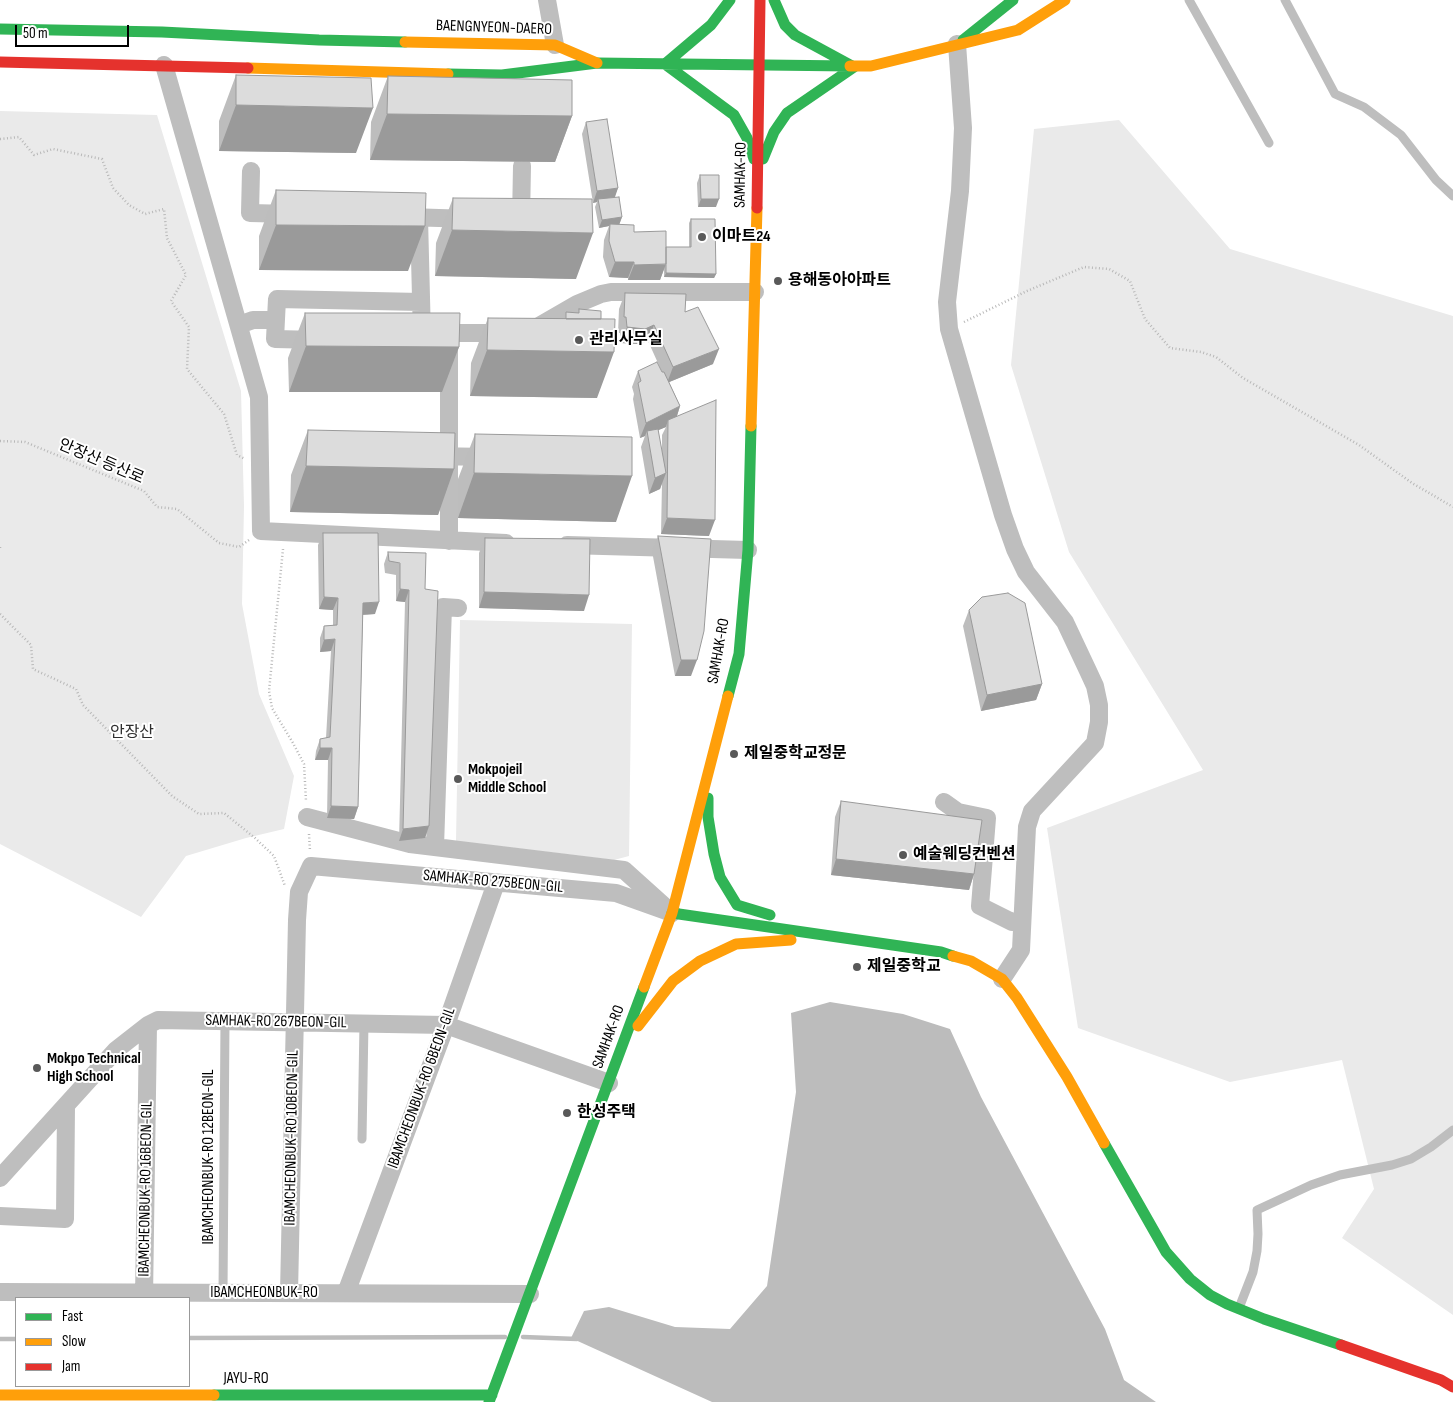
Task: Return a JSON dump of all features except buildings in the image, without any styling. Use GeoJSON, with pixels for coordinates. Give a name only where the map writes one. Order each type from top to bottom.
{"type":"FeatureCollection","features":[{"type":"Feature","properties":{"kind":"street"},"geometry":{"type":"LineString","coordinates":[[547,0],[555,45]]}},
{"type":"Feature","properties":{"kind":"street"},"geometry":{"type":"LineString","coordinates":[[665,64],[711,25],[730,0]]}},
{"type":"Feature","properties":{"kind":"street","name":"SAMHAK-RO"},"geometry":{"type":"LineString","coordinates":[[491,1398],[672,913],[739,654],[748,550],[758,171],[760,0]]}},
{"type":"Feature","properties":{"kind":"street"},"geometry":{"type":"LineString","coordinates":[[774,0],[786,26],[795,35],[854,67]]}},
{"type":"Feature","properties":{"kind":"street"},"geometry":{"type":"LineString","coordinates":[[957,44],[1013,0]]}},
{"type":"Feature","properties":{"kind":"street"},"geometry":{"type":"LineString","coordinates":[[0,62],[164,65],[320,72],[502,75],[597,63],[854,67],[871,66],[1018,30],[1065,0]]}},
{"type":"Feature","properties":{"kind":"street","name":"BAENGNYEON-DAERO"},"geometry":{"type":"LineString","coordinates":[[0,29],[162,32],[320,40],[555,45],[597,63]]}},
{"type":"Feature","properties":{"kind":"street"},"geometry":{"type":"LineString","coordinates":[[957,44],[963,128],[960,191],[947,302],[949,329],[1015,549],[1026,572],[1068,629],[1092,680],[1099,705],[1099,722],[1095,742],[1032,811],[1026,827],[1021,950],[1002,979]]}},
{"type":"Feature","properties":{"kind":"street"},"geometry":{"type":"LineString","coordinates":[[665,64],[734,115],[747,138],[758,171]]}},
{"type":"Feature","properties":{"kind":"street"},"geometry":{"type":"LineString","coordinates":[[164,65],[259,397],[261,531],[519,543]]}},
{"type":"Feature","properties":{"kind":"street"},"geometry":{"type":"LineString","coordinates":[[758,171],[774,132],[787,113],[854,67]]}},
{"type":"Feature","properties":{"kind":"street"},"geometry":{"type":"LineString","coordinates":[[503,219],[522,220],[522,166]]}},
{"type":"Feature","properties":{"kind":"street"},"geometry":{"type":"LineString","coordinates":[[251,171],[250,213],[309,214]]}},
{"type":"Feature","properties":{"kind":"street"},"geometry":{"type":"LineString","coordinates":[[389,217],[484,219]]}},
{"type":"Feature","properties":{"kind":"street"},"geometry":{"type":"LineString","coordinates":[[402,342],[422,342],[419,218]]}},
{"type":"Feature","properties":{"kind":"street"},"geometry":{"type":"LineString","coordinates":[[422,332],[529,332],[577,304],[611,292],[755,292]]}},
{"type":"Feature","properties":{"kind":"street"},"geometry":{"type":"LineString","coordinates":[[334,340],[275,339],[277,299],[421,302]]}},
{"type":"Feature","properties":{"kind":"street"},"geometry":{"type":"LineString","coordinates":[[239,326],[253,320],[276,320]]}},
{"type":"Feature","properties":{"kind":"street"},"geometry":{"type":"LineString","coordinates":[[449,333],[449,541]]}},
{"type":"Feature","properties":{"kind":"street"},"geometry":{"type":"LineString","coordinates":[[409,456],[508,457]]}},
{"type":"Feature","properties":{"kind":"street"},"geometry":{"type":"LineString","coordinates":[[549,544],[748,550]]}},
{"type":"Feature","properties":{"kind":"street"},"geometry":{"type":"LineString","coordinates":[[435,847],[443,607],[458,608]]}},
{"type":"Feature","properties":{"kind":"street"},"geometry":{"type":"LineString","coordinates":[[707,775],[708,817],[714,854],[720,877],[737,905],[837,937]]}},
{"type":"Feature","properties":{"kind":"street"},"geometry":{"type":"LineString","coordinates":[[944,802],[958,812],[987,818],[980,906],[1012,922],[1022,921]]}},
{"type":"Feature","properties":{"kind":"street"},"geometry":{"type":"LineString","coordinates":[[307,817],[410,844],[624,870],[672,913],[941,952],[971,961],[1002,979],[1017,998],[1067,1077],[1166,1252],[1190,1279],[1218,1299],[1239,1309],[1398,1364],[1441,1380],[1453,1387]]}},
{"type":"Feature","properties":{"kind":"street","name":"IBAMCHEONBUK-RO 10BEON-GIL"},"geometry":{"type":"LineString","coordinates":[[289,1293],[294,1021],[299,892],[311,866]]}},
{"type":"Feature","properties":{"kind":"street","name":"SAMHAK-RO 275BEON-GIL"},"geometry":{"type":"LineString","coordinates":[[311,866],[616,893],[672,913]]}},
{"type":"Feature","properties":{"kind":"street","name":"IBAMCHEONBUK-RO 6BEON-GIL"},"geometry":{"type":"LineString","coordinates":[[346,1293],[446,1025],[496,883]]}},
{"type":"Feature","properties":{"kind":"street"},"geometry":{"type":"LineString","coordinates":[[625,1041],[673,981],[700,961],[736,944],[837,937]]}},
{"type":"Feature","properties":{"kind":"street","name":"SAMHAK-RO 267BEON-GIL"},"geometry":{"type":"LineString","coordinates":[[0,1178],[116,1050],[148,1025],[158,1020],[446,1025],[609,1083]]}},
{"type":"Feature","properties":{"kind":"street","name":"IBAMCHEONBUK-RO 16BEON-GIL"},"geometry":{"type":"LineString","coordinates":[[144,1295],[148,1025]]}},
{"type":"Feature","properties":{"kind":"street"},"geometry":{"type":"LineString","coordinates":[[0,1216],[65,1219],[66,1106]]}},
{"type":"Feature","properties":{"kind":"street","name":"IBAMCHEONBUK-RO"},"geometry":{"type":"LineString","coordinates":[[0,1292],[144,1295],[223,1293],[530,1294]]}},
{"type":"Feature","properties":{"kind":"street","name":"JAYU-RO"},"geometry":{"type":"LineString","coordinates":[[0,1395],[77,1399],[143,1390],[373,1398],[491,1398]]}},
{"type":"Feature","properties":{"kind":"lane"},"geometry":{"type":"LineString","coordinates":[[1189,0],[1269,143]]}},
{"type":"Feature","properties":{"kind":"lane"},"geometry":{"type":"LineString","coordinates":[[1286,0],[1335,94],[1364,107],[1401,135],[1436,180],[1453,196]]}},
{"type":"Feature","properties":{"kind":"lane","name":"IBAMCHEONBUK-RO 12BEON-GIL"},"geometry":{"type":"LineString","coordinates":[[223,1293],[225,1021]]}},
{"type":"Feature","properties":{"kind":"lane"},"geometry":{"type":"LineString","coordinates":[[362,1139],[364,1023]]}},
{"type":"Feature","properties":{"kind":"lane"},"geometry":{"type":"LineString","coordinates":[[1239,1309],[1257,1251],[1257,1210],[1310,1185],[1340,1174],[1392,1165],[1411,1159],[1453,1130]]}},
{"type":"Feature","properties":{"kind":"path"},"geometry":{"type":"LineString","coordinates":[[0,139],[19,138],[34,155],[53,149],[102,159],[113,188],[129,205],[145,214],[164,209],[167,238],[186,276],[171,301],[189,327],[187,369],[224,414],[237,455],[245,460],[260,460]]}},
{"type":"Feature","properties":{"kind":"path"},"geometry":{"type":"LineString","coordinates":[[949,329],[1027,291],[1084,267],[1109,269],[1130,281],[1145,319],[1170,348],[1201,352],[1216,357],[1242,378],[1359,444],[1412,483],[1453,507]]}},
{"type":"Feature","properties":{"kind":"path","name":"안장산 등산로"},"geometry":{"type":"LineString","coordinates":[[0,441],[25,442],[144,491],[158,508],[177,509],[219,543],[239,547],[261,531]]}},
{"type":"Feature","properties":{"kind":"path"},"geometry":{"type":"LineString","coordinates":[[285,532],[269,692],[272,708],[304,764],[311,866]]}},
{"type":"Feature","properties":{"kind":"path"},"geometry":{"type":"LineString","coordinates":[[0,614],[31,646],[33,669],[76,689],[84,705],[172,796],[198,814],[224,813],[255,838],[274,856],[286,889],[299,892]]}},
{"type":"Feature","properties":{"kind":"green space","name":"안장산"},"geometry":{"type":"Polygon","coordinates":[[[0,111],[157,115],[241,391],[244,506],[242,604],[259,694],[294,776],[284,829],[186,856],[141,917],[0,844],[0,111]]]}},
{"type":"Feature","properties":{"kind":"green space"},"geometry":{"type":"Polygon","coordinates":[[[1119,120],[1230,249],[1453,316],[1453,1315],[1342,1238],[1374,1189],[1342,1060],[1230,1082],[1078,1028],[1047,828],[1203,770],[1069,552],[1011,365],[1034,129],[1119,120]]]}},
{"type":"Feature","properties":{"kind":"green space"},"geometry":{"type":"Polygon","coordinates":[[[460,620],[632,624],[629,856],[614,860],[456,841],[460,620]]]}},
{"type":"Feature","properties":{"kind":"shaded area"},"geometry":{"type":"Polygon","coordinates":[[[830,1002],[903,1014],[950,1029],[981,1097],[1105,1329],[1124,1380],[1156,1402],[712,1402],[571,1338],[584,1311],[609,1307],[675,1327],[730,1329],[767,1286],[796,1092],[791,1013],[830,1002]]]}},
{"type":"Feature","properties":{"kind":"waterway"},"geometry":{"type":"LineString","coordinates":[[190,1338],[505,1337]]}},
{"type":"Feature","properties":{"kind":"waterway"},"geometry":{"type":"LineString","coordinates":[[523,1337],[577,1339]]}},
{"type":"Feature","properties":{"kind":"waterway"},"geometry":{"type":"LineString","coordinates":[[0,1339],[15,1339]]}},
{"type":"Feature","properties":{"kind":"traffic: fast"},"geometry":{"type":"LineString","coordinates":[[730,0],[711,25],[665,64],[734,115],[747,138],[754,159]]}},
{"type":"Feature","properties":{"kind":"traffic: fast"},"geometry":{"type":"LineString","coordinates":[[763,159],[774,132],[787,113],[854,67],[795,35],[785,25],[774,0]]}},
{"type":"Feature","properties":{"kind":"traffic: fast"},"geometry":{"type":"LineString","coordinates":[[963,40],[1013,0]]}},
{"type":"Feature","properties":{"kind":"traffic: fast"},"geometry":{"type":"LineString","coordinates":[[0,29],[162,32],[319,40],[405,42]]}},
{"type":"Feature","properties":{"kind":"traffic: fast"},"geometry":{"type":"LineString","coordinates":[[448,74],[502,75],[597,63],[850,66]]}},
{"type":"Feature","properties":{"kind":"traffic: fast"},"geometry":{"type":"LineString","coordinates":[[728,696],[739,654],[748,550],[751,426]]}},
{"type":"Feature","properties":{"kind":"traffic: fast"},"geometry":{"type":"LineString","coordinates":[[708,798],[708,817],[720,877],[737,905],[770,915]]}},
{"type":"Feature","properties":{"kind":"traffic: fast"},"geometry":{"type":"LineString","coordinates":[[672,913],[941,952],[953,956]]}},
{"type":"Feature","properties":{"kind":"traffic: fast"},"geometry":{"type":"LineString","coordinates":[[489,1402],[644,987]]}},
{"type":"Feature","properties":{"kind":"traffic: fast"},"geometry":{"type":"LineString","coordinates":[[1104,1143],[1166,1252],[1190,1279],[1210,1295],[1227,1304],[1264,1319],[1341,1345]]}},
{"type":"Feature","properties":{"kind":"traffic: fast"},"geometry":{"type":"LineString","coordinates":[[214,1395],[492,1395]]}},
{"type":"Feature","properties":{"kind":"traffic: slow"},"geometry":{"type":"LineString","coordinates":[[850,66],[871,66],[1018,30],[1065,0]]}},
{"type":"Feature","properties":{"kind":"traffic: slow"},"geometry":{"type":"LineString","coordinates":[[405,42],[555,45],[597,63]]}},
{"type":"Feature","properties":{"kind":"traffic: slow"},"geometry":{"type":"LineString","coordinates":[[248,68],[448,74]]}},
{"type":"Feature","properties":{"kind":"traffic: slow"},"geometry":{"type":"LineString","coordinates":[[751,426],[757,208]]}},
{"type":"Feature","properties":{"kind":"traffic: slow"},"geometry":{"type":"LineString","coordinates":[[644,987],[672,913],[728,696]]}},
{"type":"Feature","properties":{"kind":"traffic: slow"},"geometry":{"type":"LineString","coordinates":[[638,1026],[673,981],[700,961],[736,944],[791,940]]}},
{"type":"Feature","properties":{"kind":"traffic: slow"},"geometry":{"type":"LineString","coordinates":[[953,956],[971,961],[1002,979],[1017,998],[1067,1077],[1104,1143]]}},
{"type":"Feature","properties":{"kind":"traffic: slow"},"geometry":{"type":"LineString","coordinates":[[0,1395],[214,1395]]}},
{"type":"Feature","properties":{"kind":"traffic: jam"},"geometry":{"type":"LineString","coordinates":[[757,208],[760,0]]}},
{"type":"Feature","properties":{"kind":"traffic: jam"},"geometry":{"type":"LineString","coordinates":[[0,62],[248,68]]}},
{"type":"Feature","properties":{"kind":"traffic: jam"},"geometry":{"type":"LineString","coordinates":[[1341,1345],[1441,1380],[1453,1387]]}},
{"type":"Feature","properties":{"kind":"place","name":"이마트24"},"geometry":{"type":"Point","coordinates":[702,237]}},
{"type":"Feature","properties":{"kind":"place","name":"용해동아아파트"},"geometry":{"type":"Point","coordinates":[778,281]}},
{"type":"Feature","properties":{"kind":"place","name":"관리사무실"},"geometry":{"type":"Point","coordinates":[579,340]}},
{"type":"Feature","properties":{"kind":"place","name":"제일중학교정문"},"geometry":{"type":"Point","coordinates":[734,754]}},
{"type":"Feature","properties":{"kind":"place","name":"Mokpojeil Middle School"},"geometry":{"type":"Point","coordinates":[458,779]}},
{"type":"Feature","properties":{"kind":"place","name":"예술웨딩컨벤션"},"geometry":{"type":"Point","coordinates":[903,855]}},
{"type":"Feature","properties":{"kind":"place","name":"제일중학교"},"geometry":{"type":"Point","coordinates":[857,967]}},
{"type":"Feature","properties":{"kind":"place","name":"Mokpo Technical High School"},"geometry":{"type":"Point","coordinates":[37,1068]}},
{"type":"Feature","properties":{"kind":"place","name":"한성주택"},"geometry":{"type":"Point","coordinates":[567,1113]}}]}
